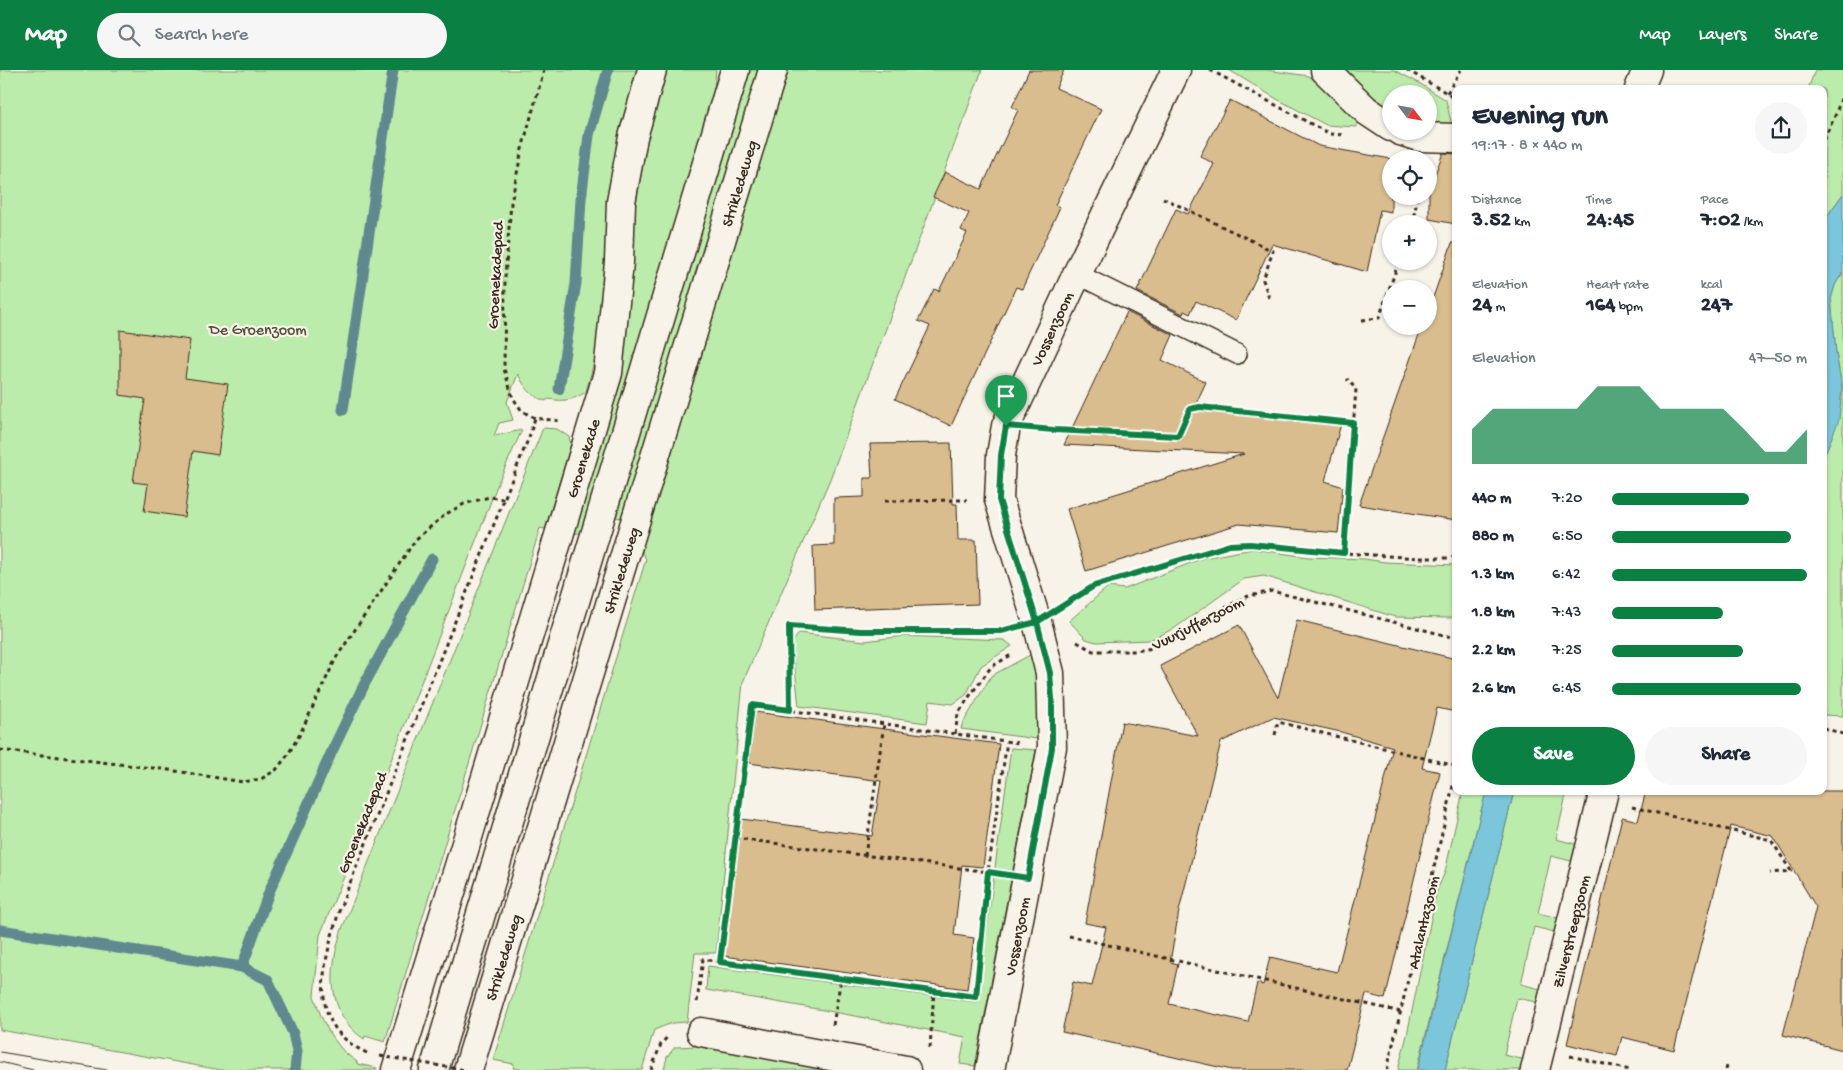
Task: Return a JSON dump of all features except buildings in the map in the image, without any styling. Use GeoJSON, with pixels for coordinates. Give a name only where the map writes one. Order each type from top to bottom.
{"type":"FeatureCollection","features":[{"type":"Feature","properties":{"kind":"street","name":"Groenekade"},"geometry":{"type":"LineString","coordinates":[[388,1063],[468,837],[608,372],[619,262],[623,193],[633,137],[652,70]]}},
{"type":"Feature","properties":{"kind":"street","name":"Strikledeweg"},"geometry":{"type":"LineString","coordinates":[[434,1070],[735,70]]}},
{"type":"Feature","properties":{"kind":"street","name":"Strikledeweg"},"geometry":{"type":"LineString","coordinates":[[467,1070],[773,70]]}},
{"type":"Feature","properties":{"kind":"street","name":"Vossenzoom"},"geometry":{"type":"LineString","coordinates":[[990,1070],[1052,748],[1050,673],[1039,630],[999,500],[1001,455],[1006,426],[1176,70]]}},
{"type":"Feature","properties":{"kind":"street"},"geometry":{"type":"LineString","coordinates":[[1325,70],[1367,111],[1382,121]]}},
{"type":"Feature","properties":{"kind":"street"},"geometry":{"type":"LineString","coordinates":[[1641,85],[1647,70]]}},
{"type":"Feature","properties":{"kind":"street"},"geometry":{"type":"LineString","coordinates":[[1438,138],[1452,138]]}},
{"type":"Feature","properties":{"kind":"street","name":"Zilverstreepzoom"},"geometry":{"type":"LineString","coordinates":[[1538,1060],[1603,796]]}},
{"type":"Feature","properties":{"kind":"street"},"geometry":{"type":"LineString","coordinates":[[701,1032],[906,1070]]}},
{"type":"Feature","properties":{"kind":"lane"},"geometry":{"type":"LineString","coordinates":[[1077,274],[1237,354]]}},
{"type":"Feature","properties":{"kind":"path","name":"Groenekadepad"},"geometry":{"type":"LineString","coordinates":[[467,1070],[388,1063],[348,1043],[336,1031],[324,1005],[326,956],[340,908],[535,418],[522,411],[513,398],[504,369],[505,277],[511,204],[522,149],[544,70]]}},
{"type":"Feature","properties":{"kind":"path"},"geometry":{"type":"LineString","coordinates":[[1210,70],[1330,134],[1350,135]]}},
{"type":"Feature","properties":{"kind":"path"},"geometry":{"type":"LineString","coordinates":[[1408,70],[1452,97]]}},
{"type":"Feature","properties":{"kind":"path"},"geometry":{"type":"LineString","coordinates":[[1447,93],[1461,70]]}},
{"type":"Feature","properties":{"kind":"path"},"geometry":{"type":"LineString","coordinates":[[1827,133],[1843,93]]}},
{"type":"Feature","properties":{"kind":"path"},"geometry":{"type":"LineString","coordinates":[[1163,198],[1273,251],[1263,280],[1269,298]]}},
{"type":"Feature","properties":{"kind":"path"},"geometry":{"type":"LineString","coordinates":[[1362,320],[1379,318],[1396,270]]}},
{"type":"Feature","properties":{"kind":"path"},"geometry":{"type":"LineString","coordinates":[[1344,553],[1356,389],[1347,379]]}},
{"type":"Feature","properties":{"kind":"path"},"geometry":{"type":"LineString","coordinates":[[1006,426],[1178,436],[1190,409],[1200,407],[1353,423]]}},
{"type":"Feature","properties":{"kind":"path"},"geometry":{"type":"LineString","coordinates":[[535,418],[590,427]]}},
{"type":"Feature","properties":{"kind":"path"},"geometry":{"type":"LineString","coordinates":[[0,750],[169,770],[243,782],[261,779],[276,770],[287,756],[300,734],[336,658],[416,539],[446,514],[464,504],[489,497],[504,499]]}},
{"type":"Feature","properties":{"kind":"path"},"geometry":{"type":"LineString","coordinates":[[885,501],[999,500]]}},
{"type":"Feature","properties":{"kind":"path","name":"Vuurjufferzoom"},"geometry":{"type":"LineString","coordinates":[[955,734],[958,714],[991,667],[1094,586],[1230,545],[1250,544],[1418,558],[1452,558]]}},
{"type":"Feature","properties":{"kind":"path","name":"Vuurjufferzoom"},"geometry":{"type":"LineString","coordinates":[[790,710],[789,626],[861,631],[1039,630],[1070,638],[1093,651],[1135,651],[1153,648],[1245,597],[1272,590],[1452,637]]}},
{"type":"Feature","properties":{"kind":"path"},"geometry":{"type":"LineString","coordinates":[[720,962],[752,705],[1052,748]]}},
{"type":"Feature","properties":{"kind":"path"},"geometry":{"type":"LineString","coordinates":[[1275,736],[1278,722],[1452,765]]}},
{"type":"Feature","properties":{"kind":"path"},"geometry":{"type":"LineString","coordinates":[[865,856],[884,724]]}},
{"type":"Feature","properties":{"kind":"path"},"geometry":{"type":"LineString","coordinates":[[1827,729],[1843,734]]}},
{"type":"Feature","properties":{"kind":"path"},"geometry":{"type":"LineString","coordinates":[[984,920],[988,872],[1008,742]]}},
{"type":"Feature","properties":{"kind":"path","name":"Atalantazoom"},"geometry":{"type":"LineString","coordinates":[[1387,1070],[1452,790]]}},
{"type":"Feature","properties":{"kind":"path"},"geometry":{"type":"LineString","coordinates":[[1603,796],[1771,840],[1791,871],[1770,873]]}},
{"type":"Feature","properties":{"kind":"path"},"geometry":{"type":"LineString","coordinates":[[735,838],[1028,878]]}},
{"type":"Feature","properties":{"kind":"path"},"geometry":{"type":"LineString","coordinates":[[1069,936],[1401,1012]]}},
{"type":"Feature","properties":{"kind":"path"},"geometry":{"type":"LineString","coordinates":[[701,1032],[702,1021],[694,1020],[703,959],[976,997]]}},
{"type":"Feature","properties":{"kind":"path"},"geometry":{"type":"LineString","coordinates":[[828,1055],[841,978]]}},
{"type":"Feature","properties":{"kind":"path"},"geometry":{"type":"LineString","coordinates":[[929,1051],[934,991]]}},
{"type":"Feature","properties":{"kind":"path"},"geometry":{"type":"LineString","coordinates":[[1538,1060],[1630,1070]]}},
{"type":"Feature","properties":{"kind":"green space","name":"De Groenzoom"},"geometry":{"type":"Polygon","coordinates":[[[0,70],[639,70],[599,344],[586,392],[568,400],[549,399],[545,401],[528,390],[518,374],[507,402],[513,420],[499,423],[494,436],[522,430],[498,483],[380,789],[320,935],[314,996],[321,1016],[330,1034],[343,1051],[357,1064],[377,1068],[376,1070],[221,1070],[0,1030],[0,70]]]}},
{"type":"Feature","properties":{"kind":"green space"},"geometry":{"type":"Polygon","coordinates":[[[666,70],[716,70],[712,106],[589,531],[573,534],[610,406],[625,341],[635,209],[648,136],[666,70]]]}},
{"type":"Feature","properties":{"kind":"green space"},"geometry":{"type":"Polygon","coordinates":[[[745,70],[763,70],[623,519],[616,517],[745,70]]]}},
{"type":"Feature","properties":{"kind":"green space"},"geometry":{"type":"Polygon","coordinates":[[[785,70],[982,70],[830,479],[743,682],[716,953],[695,953],[687,1022],[672,1023],[654,1030],[642,1070],[527,1070],[513,1068],[514,1064],[493,1060],[646,559],[642,553],[646,526],[785,70]]]}},
{"type":"Feature","properties":{"kind":"green space"},"geometry":{"type":"Polygon","coordinates":[[[1229,70],[1266,70],[1309,76],[1355,113],[1357,127],[1326,125],[1275,98],[1229,70]]]}},
{"type":"Feature","properties":{"kind":"green space"},"geometry":{"type":"Polygon","coordinates":[[[1343,70],[1394,70],[1422,85],[1382,85],[1382,103],[1355,84],[1343,70]]]}},
{"type":"Feature","properties":{"kind":"green space"},"geometry":{"type":"Polygon","coordinates":[[[1815,70],[1843,70],[1843,194],[1827,216],[1827,85],[1809,85],[1815,70]]]}},
{"type":"Feature","properties":{"kind":"green space"},"geometry":{"type":"Polygon","coordinates":[[[1438,95],[1446,100],[1452,126],[1438,126],[1438,95]]]}},
{"type":"Feature","properties":{"kind":"green space"},"geometry":{"type":"Polygon","coordinates":[[[1843,272],[1843,716],[1827,715],[1827,445],[1842,388],[1836,353],[1831,299],[1835,285],[1843,272]]]}},
{"type":"Feature","properties":{"kind":"green space"},"geometry":{"type":"Polygon","coordinates":[[[543,428],[557,429],[569,437],[571,444],[545,529],[540,528],[385,1042],[365,1036],[364,1039],[351,1028],[342,1016],[336,1003],[333,974],[334,959],[342,929],[543,428]]]}},
{"type":"Feature","properties":{"kind":"green space"},"geometry":{"type":"Polygon","coordinates":[[[1253,549],[1308,557],[1452,565],[1452,617],[1395,617],[1264,576],[1244,579],[1175,628],[1150,640],[1096,642],[1086,639],[1069,621],[1108,587],[1125,589],[1203,558],[1253,549]]]}},
{"type":"Feature","properties":{"kind":"green space"},"geometry":{"type":"Polygon","coordinates":[[[799,633],[865,641],[904,636],[1004,640],[1012,646],[981,666],[966,695],[953,704],[930,701],[927,723],[799,706],[792,643],[799,633]]]}},
{"type":"Feature","properties":{"kind":"green space"},"geometry":{"type":"Polygon","coordinates":[[[1030,655],[1037,674],[1039,729],[1037,739],[961,729],[991,676],[1030,655]]]}},
{"type":"Feature","properties":{"kind":"green space"},"geometry":{"type":"Polygon","coordinates":[[[1011,748],[1036,750],[975,1066],[960,1064],[965,1037],[706,990],[708,966],[977,1002],[1011,748]]]}},
{"type":"Feature","properties":{"kind":"green space"},"geometry":{"type":"Polygon","coordinates":[[[1462,795],[1485,795],[1417,1070],[1398,1070],[1437,890],[1445,872],[1462,795]]]}},
{"type":"Feature","properties":{"kind":"green space"},"geometry":{"type":"Polygon","coordinates":[[[1513,795],[1566,795],[1556,839],[1579,845],[1575,862],[1551,856],[1538,913],[1562,919],[1558,933],[1534,927],[1521,984],[1544,990],[1541,1003],[1517,998],[1504,1055],[1526,1060],[1524,1070],[1445,1070],[1513,795]]]}},
{"type":"Feature","properties":{"kind":"green space"},"geometry":{"type":"Polygon","coordinates":[[[699,1046],[826,1070],[664,1070],[667,1057],[675,1047],[699,1046]]]}},
{"type":"Feature","properties":{"kind":"water"},"geometry":{"type":"Polygon","coordinates":[[[1843,194],[1843,272],[1835,285],[1831,299],[1836,353],[1842,388],[1839,420],[1827,449],[1827,216],[1843,194]]]}},
{"type":"Feature","properties":{"kind":"water"},"geometry":{"type":"Polygon","coordinates":[[[1485,795],[1513,795],[1445,1070],[1418,1070],[1485,795]]]}},
{"type":"Feature","properties":{"kind":"waterway"},"geometry":{"type":"LineString","coordinates":[[343,410],[393,70]]}},
{"type":"Feature","properties":{"kind":"waterway"},"geometry":{"type":"LineString","coordinates":[[559,389],[576,283],[581,199],[589,135],[608,70]]}},
{"type":"Feature","properties":{"kind":"waterway"},"geometry":{"type":"LineString","coordinates":[[242,967],[269,892],[333,749],[364,685],[432,559]]}},
{"type":"Feature","properties":{"kind":"waterway"},"geometry":{"type":"LineString","coordinates":[[0,930],[242,967],[268,980],[293,1033],[297,1051],[295,1070]]}},
{"type":"Feature","properties":{"kind":"tram line"},"geometry":{"type":"LineString","coordinates":[[0,1052],[107,1070]]}},
{"type":"Feature","properties":{"kind":"tram line"},"geometry":{"type":"LineString","coordinates":[[0,1062],[33,1070]]}},
{"type":"Feature","properties":{"kind":"route"},"geometry":{"type":"LineString","coordinates":[[1006,426],[1001,455],[999,500],[1037,622],[1050,673],[1053,726],[1052,748],[1028,878],[988,872],[976,997],[720,962],[752,705],[790,710],[789,626],[861,631],[1001,631],[1037,622],[1094,586],[1230,545],[1250,544],[1344,553],[1353,423],[1200,407],[1190,409],[1178,436],[1006,426]]}}]}
